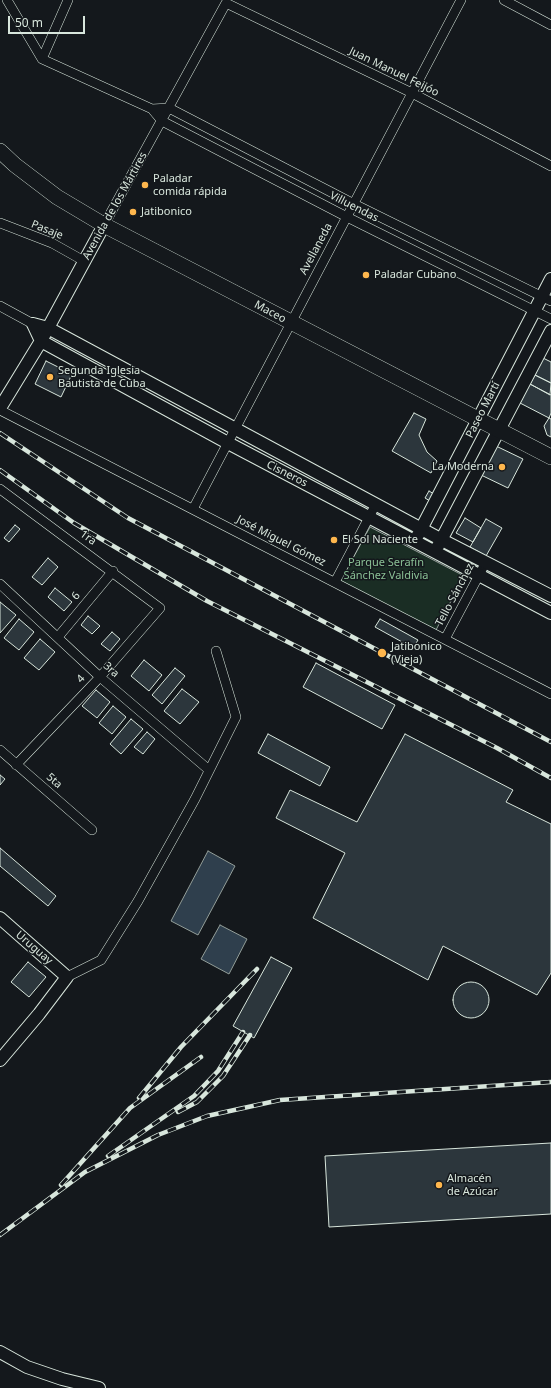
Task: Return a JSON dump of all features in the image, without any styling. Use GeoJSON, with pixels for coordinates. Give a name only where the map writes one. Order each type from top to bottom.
{"type":"FeatureCollection","features":[{"type":"Feature","properties":{"kind":"highway","name":"Maceo"},"geometry":{"type":"LineString","coordinates":[[0,151],[15,165],[57,197],[104,225],[551,457]]}},
{"type":"Feature","properties":{"kind":"street"},"geometry":{"type":"LineString","coordinates":[[7,0],[42,58]]}},
{"type":"Feature","properties":{"kind":"street"},"geometry":{"type":"LineString","coordinates":[[42,58],[68,0]]}},
{"type":"Feature","properties":{"kind":"street","name":"Avellaneda"},"geometry":{"type":"LineString","coordinates":[[193,509],[461,0]]}},
{"type":"Feature","properties":{"kind":"street"},"geometry":{"type":"LineString","coordinates":[[504,0],[551,24]]}},
{"type":"Feature","properties":{"kind":"street","name":"Juan Manuel Feijóo"},"geometry":{"type":"LineString","coordinates":[[226,3],[412,93],[551,166]]}},
{"type":"Feature","properties":{"kind":"street","name":"Avenida de los Mártires"},"geometry":{"type":"LineString","coordinates":[[0,409],[41,341],[226,3]]}},
{"type":"Feature","properties":{"kind":"street","name":"Villuendas"},"geometry":{"type":"LineString","coordinates":[[42,58],[152,109],[162,121],[347,217],[551,320]]}},
{"type":"Feature","properties":{"kind":"street","name":"Villuendas"},"geometry":{"type":"LineString","coordinates":[[152,109],[169,108],[354,204],[546,299]]}},
{"type":"Feature","properties":{"kind":"street","name":"Pasaje"},"geometry":{"type":"LineString","coordinates":[[0,223],[52,243],[84,261]]}},
{"type":"Feature","properties":{"kind":"street","name":"Paseo Martí"},"geometry":{"type":"LineString","coordinates":[[415,541],[534,312],[546,299],[551,279]]}},
{"type":"Feature","properties":{"kind":"street","name":"Cisneros"},"geometry":{"type":"LineString","coordinates":[[0,306],[33,324],[48,328],[442,540],[551,596]]}},
{"type":"Feature","properties":{"kind":"street"},"geometry":{"type":"LineString","coordinates":[[33,324],[41,341]]}},
{"type":"Feature","properties":{"kind":"street","name":"Paseo Martí"},"geometry":{"type":"LineString","coordinates":[[435,552],[551,331]]}},
{"type":"Feature","properties":{"kind":"street","name":"Cisneros"},"geometry":{"type":"LineString","coordinates":[[41,341],[228,443],[369,516],[478,576],[551,613]]}},
{"type":"Feature","properties":{"kind":"street","name":"José Miguel Gómez"},"geometry":{"type":"LineString","coordinates":[[0,409],[551,694]]}},
{"type":"Feature","properties":{"kind":"street","name":"1ra"},"geometry":{"type":"LineString","coordinates":[[0,489],[113,571],[160,608]]}},
{"type":"Feature","properties":{"kind":"street"},"geometry":{"type":"LineString","coordinates":[[335,582],[376,504]]}},
{"type":"Feature","properties":{"kind":"street","name":"Tello Sánchez"},"geometry":{"type":"LineString","coordinates":[[445,639],[486,562]]}},
{"type":"Feature","properties":{"kind":"street","name":"6"},"geometry":{"type":"LineString","coordinates":[[58,637],[113,571]]}},
{"type":"Feature","properties":{"kind":"street","name":"3ra"},"geometry":{"type":"LineString","coordinates":[[0,584],[100,677],[209,770]]}},
{"type":"Feature","properties":{"kind":"street","name":"4"},"geometry":{"type":"LineString","coordinates":[[16,765],[100,677],[160,608]]}},
{"type":"Feature","properties":{"kind":"street"},"geometry":{"type":"LineString","coordinates":[[0,1060],[39,1014],[67,977],[101,960],[157,867],[202,787],[209,770],[236,718],[216,651]]}},
{"type":"Feature","properties":{"kind":"street","name":"5ta"},"geometry":{"type":"LineString","coordinates":[[0,750],[92,830]]}},
{"type":"Feature","properties":{"kind":"street","name":"Uruguay"},"geometry":{"type":"LineString","coordinates":[[0,918],[67,977]]}},
{"type":"Feature","properties":{"kind":"street"},"geometry":{"type":"LineString","coordinates":[[0,1352],[27,1367],[62,1379],[99,1388]]}},
{"type":"Feature","properties":{"kind":"green space","name":"Parque Serafín Sánchez Valdivia"},"geometry":{"type":"Polygon","coordinates":[[[370,527],[464,576],[436,630],[340,582],[370,527]]]}},
{"type":"Feature","properties":{"kind":"water"},"geometry":{"type":"Polygon","coordinates":[[[208,851],[235,866],[198,935],[171,921],[208,851]]]}},
{"type":"Feature","properties":{"kind":"water"},"geometry":{"type":"Polygon","coordinates":[[[220,925],[247,939],[229,974],[201,959],[220,925]]]}},
{"type":"Feature","properties":{"kind":"building"},"geometry":{"type":"Polygon","coordinates":[[[543,358],[551,362],[551,383],[535,375],[543,358]]]}},
{"type":"Feature","properties":{"kind":"building"},"geometry":{"type":"Polygon","coordinates":[[[46,361],[72,374],[61,397],[35,384],[46,361]]]}},
{"type":"Feature","properties":{"kind":"building"},"geometry":{"type":"Polygon","coordinates":[[[535,375],[551,383],[550,395],[530,384],[535,375]]]}},
{"type":"Feature","properties":{"kind":"building"},"geometry":{"type":"Polygon","coordinates":[[[530,384],[551,395],[551,413],[549,418],[520,403],[530,384]]]}},
{"type":"Feature","properties":{"kind":"building"},"geometry":{"type":"Polygon","coordinates":[[[414,413],[426,419],[419,435],[427,452],[437,461],[431,473],[392,451],[414,413]]]}},
{"type":"Feature","properties":{"kind":"building"},"geometry":{"type":"Polygon","coordinates":[[[549,418],[551,419],[551,437],[547,435],[544,426],[549,418]]]}},
{"type":"Feature","properties":{"kind":"building","name":"La Moderna"},"geometry":{"type":"Polygon","coordinates":[[[496,446],[523,459],[508,488],[481,475],[496,446]]]}},
{"type":"Feature","properties":{"kind":"building"},"geometry":{"type":"Polygon","coordinates":[[[429,491],[434,494],[430,501],[425,498],[429,491]]]}},
{"type":"Feature","properties":{"kind":"building"},"geometry":{"type":"Polygon","coordinates":[[[465,518],[481,528],[473,542],[456,533],[465,518]]]}},
{"type":"Feature","properties":{"kind":"building"},"geometry":{"type":"Polygon","coordinates":[[[486,519],[502,528],[486,556],[470,547],[486,519]]]}},
{"type":"Feature","properties":{"kind":"building"},"geometry":{"type":"Polygon","coordinates":[[[15,525],[20,529],[9,542],[4,538],[15,525]]]}},
{"type":"Feature","properties":{"kind":"building"},"geometry":{"type":"Polygon","coordinates":[[[48,558],[58,567],[42,585],[32,577],[48,558]]]}},
{"type":"Feature","properties":{"kind":"building"},"geometry":{"type":"Polygon","coordinates":[[[55,588],[72,602],[64,611],[48,597],[55,588]]]}},
{"type":"Feature","properties":{"kind":"building"},"geometry":{"type":"Polygon","coordinates":[[[0,602],[16,615],[0,633],[0,602]]]}},
{"type":"Feature","properties":{"kind":"building"},"geometry":{"type":"Polygon","coordinates":[[[88,616],[100,626],[92,634],[81,625],[88,616]]]}},
{"type":"Feature","properties":{"kind":"building"},"geometry":{"type":"Polygon","coordinates":[[[19,619],[34,632],[19,650],[4,638],[19,619]]]}},
{"type":"Feature","properties":{"kind":"building"},"geometry":{"type":"Polygon","coordinates":[[[380,619],[418,640],[413,648],[375,627],[380,619]]]}},
{"type":"Feature","properties":{"kind":"building"},"geometry":{"type":"Polygon","coordinates":[[[112,632],[120,639],[110,651],[101,644],[112,632]]]}},
{"type":"Feature","properties":{"kind":"building"},"geometry":{"type":"Polygon","coordinates":[[[40,639],[55,652],[39,670],[24,658],[40,639]]]}},
{"type":"Feature","properties":{"kind":"building"},"geometry":{"type":"Polygon","coordinates":[[[144,660],[162,675],[149,691],[131,676],[144,660]]]}},
{"type":"Feature","properties":{"kind":"building"},"geometry":{"type":"Polygon","coordinates":[[[316,663],[395,705],[382,729],[303,687],[316,663]]]}},
{"type":"Feature","properties":{"kind":"building"},"geometry":{"type":"Polygon","coordinates":[[[175,668],[185,676],[162,704],[152,695],[175,668]]]}},
{"type":"Feature","properties":{"kind":"building"},"geometry":{"type":"Polygon","coordinates":[[[182,689],[199,702],[180,724],[164,711],[182,689]]]}},
{"type":"Feature","properties":{"kind":"building"},"geometry":{"type":"Polygon","coordinates":[[[96,690],[110,702],[97,718],[82,706],[96,690]]]}},
{"type":"Feature","properties":{"kind":"building"},"geometry":{"type":"Polygon","coordinates":[[[113,706],[126,717],[112,734],[99,723],[113,706]]]}},
{"type":"Feature","properties":{"kind":"building"},"geometry":{"type":"Polygon","coordinates":[[[131,719],[143,729],[121,754],[110,744],[131,719]]]}},
{"type":"Feature","properties":{"kind":"building"},"geometry":{"type":"Polygon","coordinates":[[[147,732],[155,739],[143,754],[134,747],[147,732]]]}},
{"type":"Feature","properties":{"kind":"building"},"geometry":{"type":"Polygon","coordinates":[[[268,734],[330,767],[320,786],[258,753],[268,734]]]}},
{"type":"Feature","properties":{"kind":"building"},"geometry":{"type":"Polygon","coordinates":[[[405,734],[513,790],[506,802],[551,824],[551,973],[537,995],[443,946],[428,980],[313,918],[345,853],[276,818],[290,790],[357,822],[405,734]]]}},
{"type":"Feature","properties":{"kind":"building"},"geometry":{"type":"Polygon","coordinates":[[[0,775],[5,779],[0,785],[0,775]]]}},
{"type":"Feature","properties":{"kind":"building"},"geometry":{"type":"Polygon","coordinates":[[[0,848],[56,896],[48,906],[0,866],[0,848]]]}},
{"type":"Feature","properties":{"kind":"building"},"geometry":{"type":"Polygon","coordinates":[[[271,957],[292,968],[254,1038],[233,1026],[271,957]]]}},
{"type":"Feature","properties":{"kind":"building"},"geometry":{"type":"Polygon","coordinates":[[[28,962],[46,977],[29,997],[11,982],[28,962]]]}},
{"type":"Feature","properties":{"kind":"building"},"geometry":{"type":"Polygon","coordinates":[[[471,982],[484,987],[489,1000],[484,1013],[471,1018],[458,1013],[453,1000],[458,987],[471,982]]]}},
{"type":"Feature","properties":{"kind":"building","name":"Almacén de Azúcar"},"geometry":{"type":"Polygon","coordinates":[[[551,1143],[551,1214],[329,1227],[325,1156],[551,1143]]]}},
{"type":"Feature","properties":{"kind":"railway"},"geometry":{"type":"LineString","coordinates":[[0,433],[128,518],[551,742]]}},
{"type":"Feature","properties":{"kind":"railway"},"geometry":{"type":"LineString","coordinates":[[0,470],[74,523],[207,601],[497,748],[551,778]]}},
{"type":"Feature","properties":{"kind":"railway"},"geometry":{"type":"LineString","coordinates":[[139,1098],[181,1047],[257,969]]}},
{"type":"Feature","properties":{"kind":"railway"},"geometry":{"type":"LineString","coordinates":[[108,1156],[194,1096],[218,1071],[243,1032]]}},
{"type":"Feature","properties":{"kind":"railway"},"geometry":{"type":"LineString","coordinates":[[178,1112],[197,1102],[223,1076],[250,1035]]}},
{"type":"Feature","properties":{"kind":"railway"},"geometry":{"type":"LineString","coordinates":[[61,1185],[130,1108],[201,1057]]}},
{"type":"Feature","properties":{"kind":"railway"},"geometry":{"type":"LineString","coordinates":[[0,1235],[85,1172],[158,1135],[207,1116],[280,1100],[551,1082]]}},
{"type":"Feature","properties":{"kind":"place","name":"Paladar comida rápida"},"geometry":{"type":"Point","coordinates":[145,185]}},
{"type":"Feature","properties":{"kind":"place","name":"Jatibonico"},"geometry":{"type":"Point","coordinates":[133,212]}},
{"type":"Feature","properties":{"kind":"place","name":"Paladar Cubano"},"geometry":{"type":"Point","coordinates":[366,275]}},
{"type":"Feature","properties":{"kind":"place","name":"Segunda Iglesia Bautista de Cuba"},"geometry":{"type":"Point","coordinates":[50,377]}},
{"type":"Feature","properties":{"kind":"place","name":"La Moderna"},"geometry":{"type":"Point","coordinates":[502,467]}},
{"type":"Feature","properties":{"kind":"place","name":"El Sol Naciente"},"geometry":{"type":"Point","coordinates":[334,540]}},
{"type":"Feature","properties":{"kind":"place","name":"Jatibonico (Vieja)"},"geometry":{"type":"Point","coordinates":[382,653]}},
{"type":"Feature","properties":{"kind":"place","name":"Almacén de Azúcar"},"geometry":{"type":"Point","coordinates":[439,1185]}}]}
